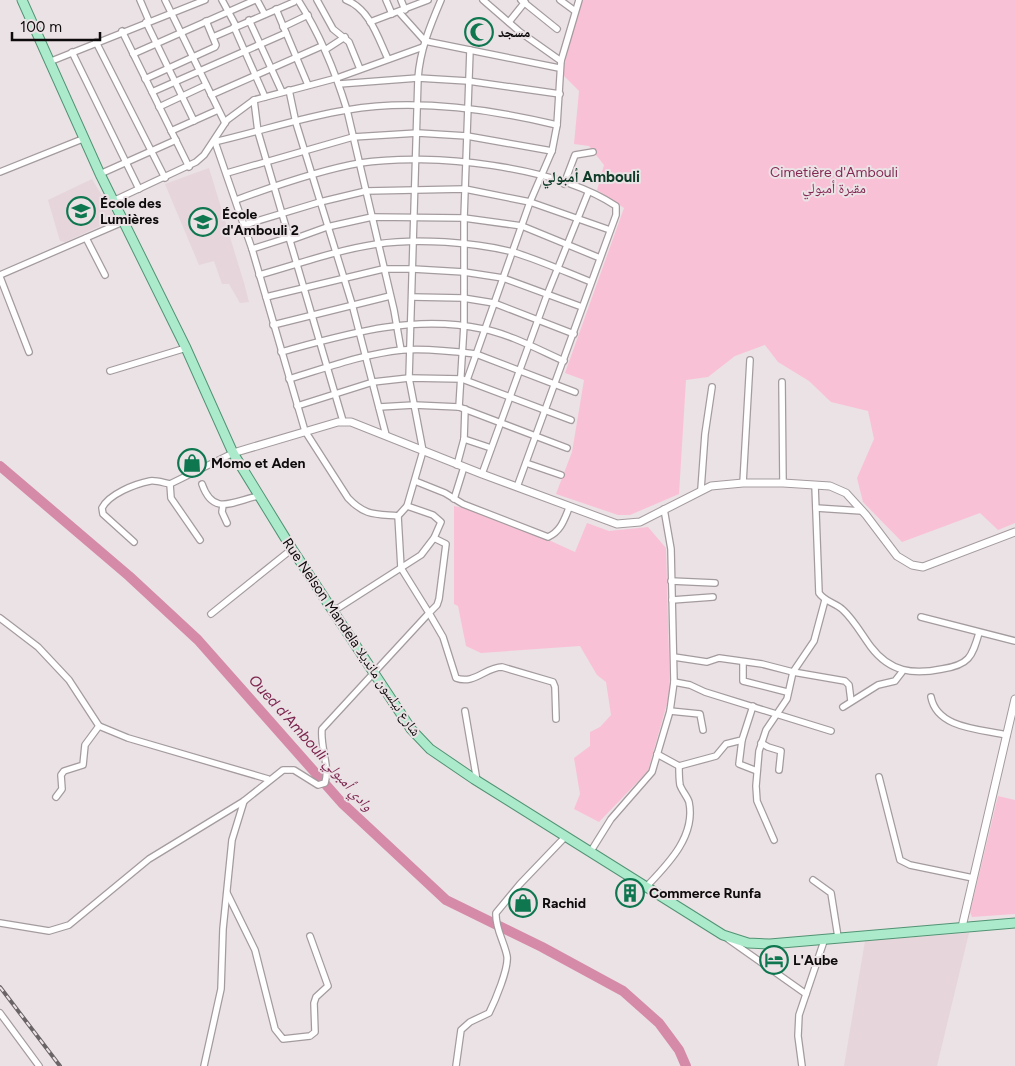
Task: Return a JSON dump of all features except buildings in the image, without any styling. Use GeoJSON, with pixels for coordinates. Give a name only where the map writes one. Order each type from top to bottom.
{"type":"FeatureCollection","features":[{"type":"Feature","properties":{"kind":"main road","name":"Rue Nelson Mandela شارع نيلسون مانديلا"},"geometry":{"type":"LineString","coordinates":[[22,0],[100,174],[115,200],[186,348],[233,453],[258,496],[332,612],[411,729],[430,749],[476,781],[723,935],[757,944],[1015,922]]}},
{"type":"Feature","properties":{"kind":"street"},"geometry":{"type":"LineString","coordinates":[[140,0],[147,21],[194,121]]}},
{"type":"Feature","properties":{"kind":"street"},"geometry":{"type":"LineString","coordinates":[[165,0],[225,123]]}},
{"type":"Feature","properties":{"kind":"street"},"geometry":{"type":"LineString","coordinates":[[222,0],[235,27],[254,76],[265,97]]}},
{"type":"Feature","properties":{"kind":"street"},"geometry":{"type":"LineString","coordinates":[[133,54],[256,0],[264,13]]}},
{"type":"Feature","properties":{"kind":"street"},"geometry":{"type":"LineString","coordinates":[[213,37],[296,0],[308,15],[339,84],[360,163],[397,324],[401,350]]}},
{"type":"Feature","properties":{"kind":"street"},"geometry":{"type":"LineString","coordinates":[[317,0],[333,29],[345,36],[360,70]]}},
{"type":"Feature","properties":{"kind":"street"},"geometry":{"type":"LineString","coordinates":[[346,0],[362,12],[370,22],[388,59]]}},
{"type":"Feature","properties":{"kind":"street"},"geometry":{"type":"LineString","coordinates":[[358,0],[362,12]]}},
{"type":"Feature","properties":{"kind":"street"},"geometry":{"type":"LineString","coordinates":[[386,0],[392,14]]}},
{"type":"Feature","properties":{"kind":"street"},"geometry":{"type":"LineString","coordinates":[[401,0],[402,11],[424,44]]}},
{"type":"Feature","properties":{"kind":"street"},"geometry":{"type":"LineString","coordinates":[[370,22],[428,0]]}},
{"type":"Feature","properties":{"kind":"street"},"geometry":{"type":"LineString","coordinates":[[441,0],[424,44],[418,78],[418,133],[409,378],[423,451],[407,506],[398,516],[401,568],[443,636],[456,678],[470,680],[497,667],[512,669],[553,682],[555,687],[556,719]]}},
{"type":"Feature","properties":{"kind":"street"},"geometry":{"type":"LineString","coordinates":[[483,0],[560,65]]}},
{"type":"Feature","properties":{"kind":"street"},"geometry":{"type":"LineString","coordinates":[[560,0],[575,11]]}},
{"type":"Feature","properties":{"kind":"street"},"geometry":{"type":"LineString","coordinates":[[464,380],[476,354],[530,202],[543,176],[552,151],[560,94],[560,65],[579,0]]}},
{"type":"Feature","properties":{"kind":"street"},"geometry":{"type":"LineString","coordinates":[[49,62],[200,1]]}},
{"type":"Feature","properties":{"kind":"street"},"geometry":{"type":"LineString","coordinates":[[509,22],[524,1],[557,29]]}},
{"type":"Feature","properties":{"kind":"street"},"geometry":{"type":"LineString","coordinates":[[276,9],[308,85]]}},
{"type":"Feature","properties":{"kind":"street"},"geometry":{"type":"LineString","coordinates":[[152,92],[244,52],[308,15]]}},
{"type":"Feature","properties":{"kind":"street"},"geometry":{"type":"LineString","coordinates":[[249,20],[282,92]]}},
{"type":"Feature","properties":{"kind":"street"},"geometry":{"type":"LineString","coordinates":[[145,79],[215,47],[206,21]]}},
{"type":"Feature","properties":{"kind":"street"},"geometry":{"type":"LineString","coordinates":[[122,31],[189,167]]}},
{"type":"Feature","properties":{"kind":"street"},"geometry":{"type":"LineString","coordinates":[[211,95],[296,56],[323,48],[345,36]]}},
{"type":"Feature","properties":{"kind":"street"},"geometry":{"type":"LineString","coordinates":[[96,42],[165,178]]}},
{"type":"Feature","properties":{"kind":"street"},"geometry":{"type":"LineString","coordinates":[[115,200],[189,167],[204,156],[225,123],[238,110],[254,100],[337,78],[424,44],[560,65]]}},
{"type":"Feature","properties":{"kind":"street"},"geometry":{"type":"LineString","coordinates":[[454,499],[464,438],[462,352],[464,325],[464,218],[470,50]]}},
{"type":"Feature","properties":{"kind":"street"},"geometry":{"type":"LineString","coordinates":[[72,52],[139,189]]}},
{"type":"Feature","properties":{"kind":"street"},"geometry":{"type":"LineString","coordinates":[[339,84],[418,78],[468,81],[560,94]]}},
{"type":"Feature","properties":{"kind":"street"},"geometry":{"type":"LineString","coordinates":[[159,107],[206,86]]}},
{"type":"Feature","properties":{"kind":"street"},"geometry":{"type":"LineString","coordinates":[[288,90],[327,227],[352,304],[386,435]]}},
{"type":"Feature","properties":{"kind":"street"},"geometry":{"type":"LineString","coordinates":[[254,100],[258,132],[314,314],[343,421]]}},
{"type":"Feature","properties":{"kind":"street"},"geometry":{"type":"LineString","coordinates":[[214,142],[346,110],[418,105],[509,114],[557,125]]}},
{"type":"Feature","properties":{"kind":"street"},"geometry":{"type":"LineString","coordinates":[[171,131],[218,110]]}},
{"type":"Feature","properties":{"kind":"street"},"geometry":{"type":"LineString","coordinates":[[227,173],[353,137],[418,133],[467,136],[552,151]]}},
{"type":"Feature","properties":{"kind":"street"},"geometry":{"type":"LineString","coordinates":[[0,172],[85,138]]}},
{"type":"Feature","properties":{"kind":"street"},"geometry":{"type":"LineString","coordinates":[[100,174],[176,140]]}},
{"type":"Feature","properties":{"kind":"street"},"geometry":{"type":"LineString","coordinates":[[214,142],[227,173],[252,249],[305,431],[348,498],[358,508],[369,514],[398,516]]}},
{"type":"Feature","properties":{"kind":"street"},"geometry":{"type":"LineString","coordinates":[[564,184],[575,154],[593,152]]}},
{"type":"Feature","properties":{"kind":"street"},"geometry":{"type":"LineString","coordinates":[[236,200],[275,186],[360,163],[417,160],[465,162],[520,169],[588,193],[616,206],[610,230],[574,334],[517,487]]}},
{"type":"Feature","properties":{"kind":"street"},"geometry":{"type":"LineString","coordinates":[[244,226],[320,202],[366,191],[465,189],[530,202],[610,230]]}},
{"type":"Feature","properties":{"kind":"street"},"geometry":{"type":"LineString","coordinates":[[482,474],[521,371],[547,295],[588,193]]}},
{"type":"Feature","properties":{"kind":"street"},"geometry":{"type":"LineString","coordinates":[[252,249],[327,227],[372,217],[415,216],[464,218],[522,226],[600,258]]}},
{"type":"Feature","properties":{"kind":"street"},"geometry":{"type":"LineString","coordinates":[[29,352],[0,276],[125,221]]}},
{"type":"Feature","properties":{"kind":"street"},"geometry":{"type":"LineString","coordinates":[[86,238],[105,275]]}},
{"type":"Feature","properties":{"kind":"street"},"geometry":{"type":"LineString","coordinates":[[259,275],[335,252],[378,244],[414,242],[464,244],[512,252],[591,282]]}},
{"type":"Feature","properties":{"kind":"street"},"geometry":{"type":"LineString","coordinates":[[266,298],[343,277],[383,269],[413,269],[464,272],[503,278],[582,308]]}},
{"type":"Feature","properties":{"kind":"street"},"geometry":{"type":"LineString","coordinates":[[273,325],[390,296]]}},
{"type":"Feature","properties":{"kind":"street"},"geometry":{"type":"LineString","coordinates":[[412,296],[463,298],[494,302],[574,334]]}},
{"type":"Feature","properties":{"kind":"street"},"geometry":{"type":"LineString","coordinates":[[281,352],[359,330],[397,324],[464,325],[485,329],[564,361]]}},
{"type":"Feature","properties":{"kind":"street"},"geometry":{"type":"LineString","coordinates":[[110,371],[186,348]]}},
{"type":"Feature","properties":{"kind":"street"},"geometry":{"type":"LineString","coordinates":[[289,378],[366,356],[401,350],[462,352],[476,354],[575,392]]}},
{"type":"Feature","properties":{"kind":"street"},"geometry":{"type":"LineString","coordinates":[[742,482],[750,360]]}},
{"type":"Feature","properties":{"kind":"street"},"geometry":{"type":"LineString","coordinates":[[297,406],[373,382],[409,378],[464,380],[571,420]]}},
{"type":"Feature","properties":{"kind":"street"},"geometry":{"type":"LineString","coordinates":[[782,382],[783,483]]}},
{"type":"Feature","properties":{"kind":"street"},"geometry":{"type":"LineString","coordinates":[[701,489],[705,434],[712,387]]}},
{"type":"Feature","properties":{"kind":"street"},"geometry":{"type":"LineString","coordinates":[[379,407],[414,405],[462,408],[568,448]]}},
{"type":"Feature","properties":{"kind":"street"},"geometry":{"type":"LineString","coordinates":[[134,542],[104,514],[102,508],[105,502],[114,495],[152,480],[170,484],[233,453],[343,421],[386,435],[569,508],[617,524],[640,522],[701,489],[742,482],[815,485],[838,489],[852,499],[897,556],[905,562],[923,567],[1015,532]]}},
{"type":"Feature","properties":{"kind":"street"},"geometry":{"type":"LineString","coordinates":[[464,438],[491,448]]}},
{"type":"Feature","properties":{"kind":"street"},"geometry":{"type":"LineString","coordinates":[[526,462],[561,475]]}},
{"type":"Feature","properties":{"kind":"street"},"geometry":{"type":"LineString","coordinates":[[415,481],[548,537],[555,534],[563,524],[569,508]]}},
{"type":"Feature","properties":{"kind":"street"},"geometry":{"type":"LineString","coordinates":[[170,484],[171,498],[200,540]]}},
{"type":"Feature","properties":{"kind":"street"},"geometry":{"type":"LineString","coordinates":[[202,484],[212,502],[223,505],[258,496]]}},
{"type":"Feature","properties":{"kind":"street"},"geometry":{"type":"LineString","coordinates":[[815,485],[818,589],[825,600],[844,610],[876,654],[902,672],[928,671],[959,666],[973,654],[979,633]]}},
{"type":"Feature","properties":{"kind":"street"},"geometry":{"type":"LineString","coordinates":[[223,505],[222,512],[228,523]]}},
{"type":"Feature","properties":{"kind":"street"},"geometry":{"type":"LineString","coordinates":[[332,612],[421,555],[434,538],[441,522],[438,518],[407,506]]}},
{"type":"Feature","properties":{"kind":"street"},"geometry":{"type":"LineString","coordinates":[[591,851],[611,819],[652,772],[670,711],[674,682],[671,549],[664,508]]}},
{"type":"Feature","properties":{"kind":"street"},"geometry":{"type":"LineString","coordinates":[[816,508],[862,511]]}},
{"type":"Feature","properties":{"kind":"street"},"geometry":{"type":"LineString","coordinates":[[0,923],[49,931],[69,925],[149,859],[244,801],[268,779],[288,768],[318,785],[325,783],[328,774],[321,741],[322,729],[437,605],[446,544],[434,538]]}},
{"type":"Feature","properties":{"kind":"street"},"geometry":{"type":"LineString","coordinates":[[211,614],[292,549]]}},
{"type":"Feature","properties":{"kind":"street"},"geometry":{"type":"LineString","coordinates":[[671,581],[716,582]]}},
{"type":"Feature","properties":{"kind":"street"},"geometry":{"type":"LineString","coordinates":[[672,600],[713,598]]}},
{"type":"Feature","properties":{"kind":"street"},"geometry":{"type":"LineString","coordinates":[[774,840],[757,801],[757,771],[761,743],[786,699],[792,672],[814,641],[825,600]]}},
{"type":"Feature","properties":{"kind":"street"},"geometry":{"type":"LineString","coordinates":[[921,617],[1015,641]]}},
{"type":"Feature","properties":{"kind":"street"},"geometry":{"type":"LineString","coordinates":[[0,618],[32,642],[69,680],[99,726],[128,738],[268,779]]}},
{"type":"Feature","properties":{"kind":"street"},"geometry":{"type":"LineString","coordinates":[[674,657],[707,662],[718,658],[762,664],[792,672],[848,682],[850,701]]}},
{"type":"Feature","properties":{"kind":"street"},"geometry":{"type":"LineString","coordinates":[[743,662],[743,681],[787,692]]}},
{"type":"Feature","properties":{"kind":"street"},"geometry":{"type":"LineString","coordinates":[[843,707],[878,684],[895,681],[902,672]]}},
{"type":"Feature","properties":{"kind":"street"},"geometry":{"type":"LineString","coordinates":[[674,682],[690,685],[776,715],[831,731]]}},
{"type":"Feature","properties":{"kind":"street"},"geometry":{"type":"LineString","coordinates":[[931,697],[933,706],[946,720],[1007,735]]}},
{"type":"Feature","properties":{"kind":"street"},"geometry":{"type":"LineString","coordinates":[[962,927],[1015,699]]}},
{"type":"Feature","properties":{"kind":"street"},"geometry":{"type":"LineString","coordinates":[[753,706],[742,740],[739,764],[757,771]]}},
{"type":"Feature","properties":{"kind":"street"},"geometry":{"type":"LineString","coordinates":[[465,711],[476,781]]}},
{"type":"Feature","properties":{"kind":"street"},"geometry":{"type":"LineString","coordinates":[[670,711],[700,714],[703,730]]}},
{"type":"Feature","properties":{"kind":"street"},"geometry":{"type":"LineString","coordinates":[[56,797],[62,789],[61,775],[83,765],[85,745],[99,726]]}},
{"type":"Feature","properties":{"kind":"street"},"geometry":{"type":"LineString","coordinates":[[657,754],[679,766],[716,756],[726,744],[742,740]]}},
{"type":"Feature","properties":{"kind":"street"},"geometry":{"type":"LineString","coordinates":[[761,743],[781,751],[779,770]]}},
{"type":"Feature","properties":{"kind":"street"},"geometry":{"type":"LineString","coordinates":[[647,886],[671,859],[684,839],[688,825],[689,805],[680,784],[679,766]]}},
{"type":"Feature","properties":{"kind":"street"},"geometry":{"type":"LineString","coordinates":[[879,777],[900,860],[910,865],[974,878]]}},
{"type":"Feature","properties":{"kind":"street"},"geometry":{"type":"LineString","coordinates":[[204,1066],[220,989],[232,840],[244,801]]}},
{"type":"Feature","properties":{"kind":"street"},"geometry":{"type":"LineString","coordinates":[[456,1066],[461,1030],[470,1022],[489,1013],[507,964],[507,954],[496,922],[496,913],[513,892],[566,836]]}},
{"type":"Feature","properties":{"kind":"street"},"geometry":{"type":"LineString","coordinates":[[813,880],[831,893],[838,937]]}},
{"type":"Feature","properties":{"kind":"street"},"geometry":{"type":"LineString","coordinates":[[227,894],[255,950],[275,1029],[283,1039],[310,1036],[315,1032],[314,1002],[316,997],[328,986],[310,936]]}},
{"type":"Feature","properties":{"kind":"street"},"geometry":{"type":"LineString","coordinates":[[723,935],[806,994]]}},
{"type":"Feature","properties":{"kind":"street"},"geometry":{"type":"LineString","coordinates":[[802,1066],[798,1036],[799,1015],[825,938]]}},
{"type":"Feature","properties":{"kind":"street"},"geometry":{"type":"LineString","coordinates":[[0,1013],[39,1066]]}},
{"type":"Feature","properties":{"kind":"shaded area","name":"École d'Ambouli 2"},"geometry":{"type":"Polygon","coordinates":[[[209,168],[249,302],[240,303],[229,284],[222,284],[214,261],[199,265],[165,184],[209,168]]]}},
{"type":"Feature","properties":{"kind":"shaded area","name":"École des Lumières"},"geometry":{"type":"Polygon","coordinates":[[[92,179],[116,219],[65,242],[60,241],[48,200],[92,179]]]}},
{"type":"Feature","properties":{"kind":"shaded area"},"geometry":{"type":"Polygon","coordinates":[[[969,933],[937,1066],[844,1066],[865,941],[969,933]]]}},
{"type":"Feature","properties":{"kind":"green space","name":"Cimetière d'Ambouli مقبرة أمبولي"},"geometry":{"type":"Polygon","coordinates":[[[581,0],[1015,0],[1015,523],[998,530],[980,513],[902,542],[863,502],[857,478],[874,439],[868,411],[831,402],[809,381],[778,362],[765,345],[735,356],[708,377],[686,380],[679,494],[630,515],[618,515],[556,494],[572,452],[584,380],[565,373],[624,208],[597,190],[604,165],[589,146],[574,144],[579,91],[562,74],[581,0]]]}},
{"type":"Feature","properties":{"kind":"green space"},"geometry":{"type":"Polygon","coordinates":[[[454,506],[494,515],[575,552],[587,523],[609,531],[648,527],[666,548],[670,693],[648,771],[599,822],[574,809],[580,794],[574,758],[590,746],[590,732],[600,727],[611,715],[606,682],[597,675],[580,646],[481,653],[466,646],[458,606],[454,604],[454,506]]]}},
{"type":"Feature","properties":{"kind":"green space"},"geometry":{"type":"Polygon","coordinates":[[[998,796],[1015,800],[1015,914],[972,917],[970,912],[998,796]]]}},
{"type":"Feature","properties":{"kind":"waterway","name":"Oued d'Ambouli وادي أمبولي"},"geometry":{"type":"LineString","coordinates":[[0,466],[129,576],[198,640],[342,803],[446,900],[542,947],[623,991],[659,1023],[679,1050],[686,1066]]}},
{"type":"Feature","properties":{"kind":"railway"},"geometry":{"type":"LineString","coordinates":[[0,987],[60,1066]]}},
{"type":"Feature","properties":{"kind":"place","name":"مسجد"},"geometry":{"type":"Point","coordinates":[479,32]}},
{"type":"Feature","properties":{"kind":"place","name":"École des Lumières"},"geometry":{"type":"Point","coordinates":[81,211]}},
{"type":"Feature","properties":{"kind":"place","name":"École d'Ambouli 2"},"geometry":{"type":"Point","coordinates":[203,222]}},
{"type":"Feature","properties":{"kind":"place","name":"Momo et Aden"},"geometry":{"type":"Point","coordinates":[192,463]}},
{"type":"Feature","properties":{"kind":"place","name":"Commerce Runfa"},"geometry":{"type":"Point","coordinates":[630,893]}},
{"type":"Feature","properties":{"kind":"place","name":"Rachid"},"geometry":{"type":"Point","coordinates":[523,903]}},
{"type":"Feature","properties":{"kind":"place","name":"L'Aube"},"geometry":{"type":"Point","coordinates":[774,960]}},
{"type":"Feature","properties":{"kind":"district","name":"أمبولي Ambouli"},"geometry":{"type":"Point","coordinates":[591,177]}}]}
